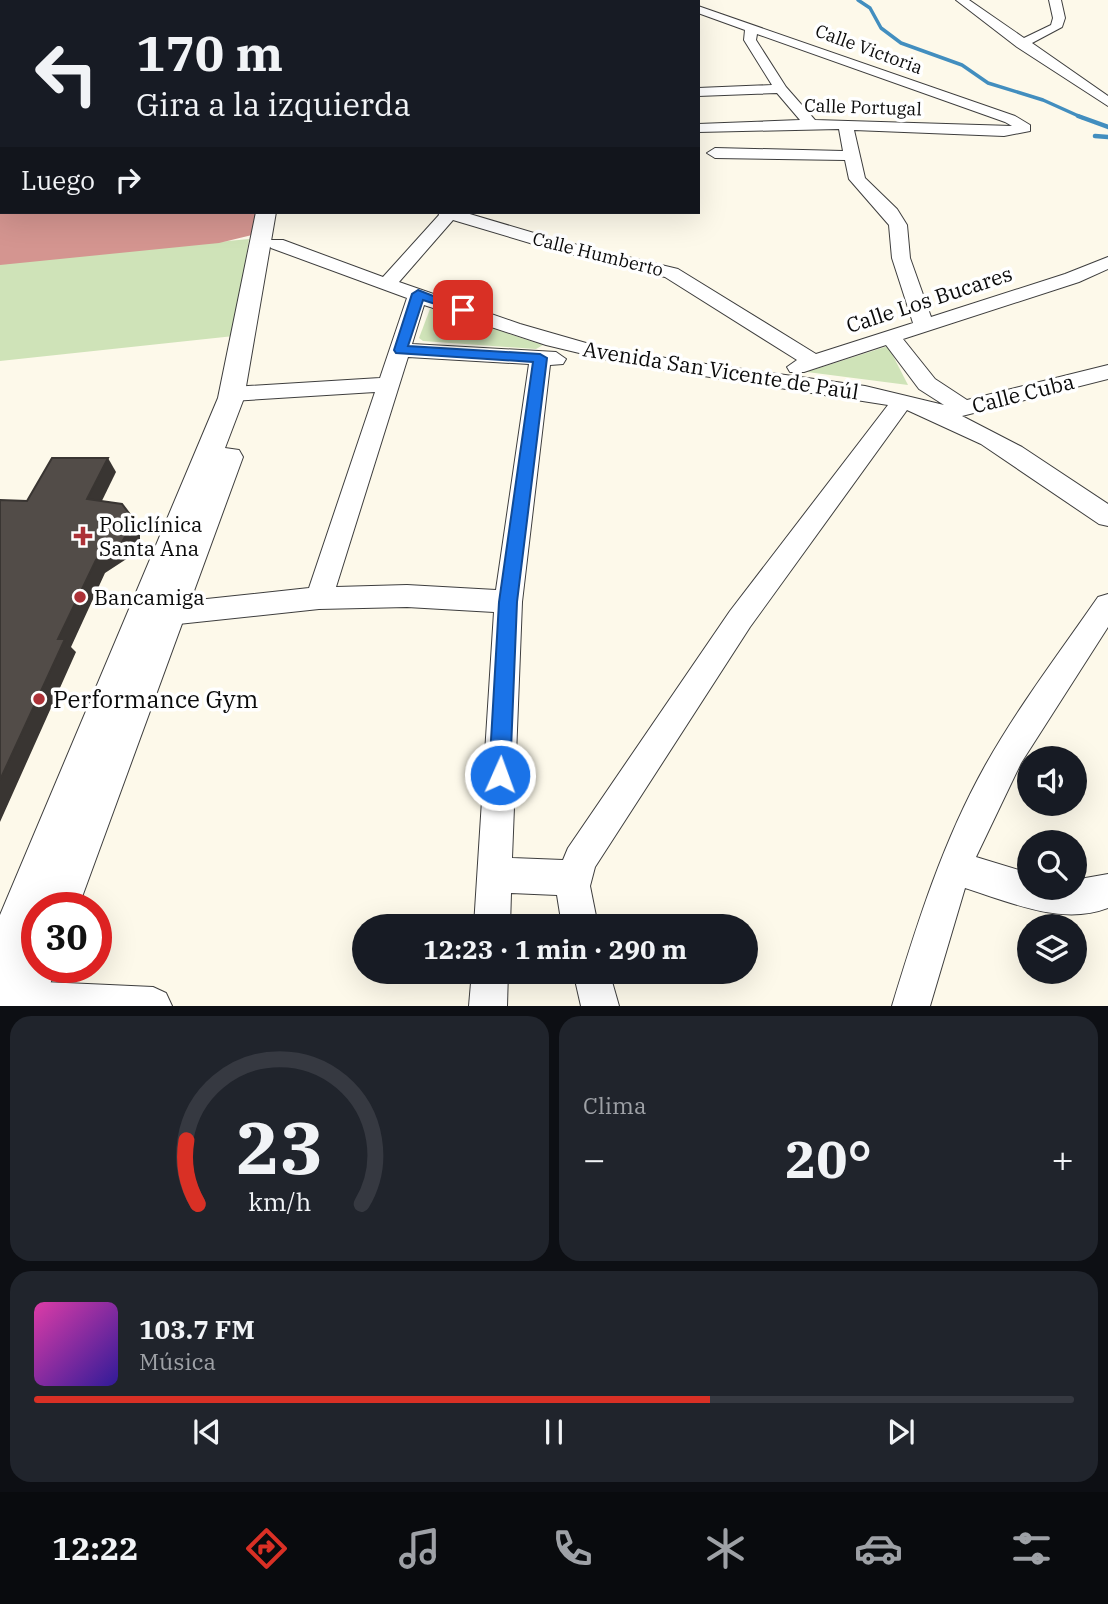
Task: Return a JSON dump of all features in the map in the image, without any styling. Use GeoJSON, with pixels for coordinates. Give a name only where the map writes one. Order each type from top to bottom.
{"type":"FeatureCollection","features":[{"type":"Feature","properties":{"kind":"street"},"geometry":{"type":"LineString","coordinates":[[962,0],[1021,44],[1108,102]]}},
{"type":"Feature","properties":{"kind":"street"},"geometry":{"type":"LineString","coordinates":[[1021,44],[1056,27],[1059,18],[1055,0]]}},
{"type":"Feature","properties":{"kind":"street","name":"Calle Victoria"},"geometry":{"type":"LineString","coordinates":[[700,10],[1010,119],[1025,128]]}},
{"type":"Feature","properties":{"kind":"street"},"geometry":{"type":"LineString","coordinates":[[751,26],[750,40],[781,89],[811,124]]}},
{"type":"Feature","properties":{"kind":"street"},"geometry":{"type":"LineString","coordinates":[[700,92],[781,89]]}},
{"type":"Feature","properties":{"kind":"street"},"geometry":{"type":"LineString","coordinates":[[845,124],[857,180],[891,213],[898,225],[901,258],[923,324]]}},
{"type":"Feature","properties":{"kind":"street","name":"Calle Portugal"},"geometry":{"type":"LineString","coordinates":[[700,128],[845,124],[993,131],[1019,131],[1025,128]]}},
{"type":"Feature","properties":{"kind":"street"},"geometry":{"type":"LineString","coordinates":[[715,153],[852,156]]}},
{"type":"Feature","properties":{"kind":"street"},"geometry":{"type":"LineString","coordinates":[[153,1006],[16,987],[242,393],[266,214]]}},
{"type":"Feature","properties":{"kind":"street"},"geometry":{"type":"LineString","coordinates":[[63,892],[169,614],[242,393],[282,214]]}},
{"type":"Feature","properties":{"kind":"street"},"geometry":{"type":"LineString","coordinates":[[388,283],[447,214]]}},
{"type":"Feature","properties":{"kind":"street","name":"Calle Humberto"},"geometry":{"type":"LineString","coordinates":[[456,214],[544,241],[671,273],[813,361]]}},
{"type":"Feature","properties":{"kind":"street","name":"Avenida San Vicente de Paúl"},"geometry":{"type":"LineString","coordinates":[[277,244],[550,339],[662,365],[902,401],[938,414],[1011,450],[1108,517]]}},
{"type":"Feature","properties":{"kind":"street","name":"Calle Los Bucares"},"geometry":{"type":"LineString","coordinates":[[765,379],[888,335],[1072,278],[1108,262]]}},
{"type":"Feature","properties":{"kind":"street"},"geometry":{"type":"LineString","coordinates":[[319,598],[418,294]]}},
{"type":"Feature","properties":{"kind":"street"},"geometry":{"type":"LineString","coordinates":[[888,335],[927,384],[964,408]]}},
{"type":"Feature","properties":{"kind":"street"},"geometry":{"type":"LineString","coordinates":[[400,350],[662,365]]}},
{"type":"Feature","properties":{"kind":"street"},"geometry":{"type":"LineString","coordinates":[[493,914],[508,602],[540,358]]}},
{"type":"Feature","properties":{"kind":"street","name":"Calle Cuba"},"geometry":{"type":"LineString","coordinates":[[938,414],[1108,372]]}},
{"type":"Feature","properties":{"kind":"street"},"geometry":{"type":"LineString","coordinates":[[242,393],[390,384]]}},
{"type":"Feature","properties":{"kind":"street"},"geometry":{"type":"LineString","coordinates":[[578,914],[574,878],[580,860],[740,619],[902,401]]}},
{"type":"Feature","properties":{"kind":"street"},"geometry":{"type":"LineString","coordinates":[[169,614],[319,598],[407,596],[508,602]]}},
{"type":"Feature","properties":{"kind":"street"},"geometry":{"type":"LineString","coordinates":[[911,1006],[925,954],[956,868],[996,778],[1015,744],[1108,605]]}},
{"type":"Feature","properties":{"kind":"street"},"geometry":{"type":"LineString","coordinates":[[956,868],[1054,895],[1094,897],[1108,891]]}},
{"type":"Feature","properties":{"kind":"street"},"geometry":{"type":"LineString","coordinates":[[495,874],[574,878]]}},
{"type":"Feature","properties":{"kind":"street"},"geometry":{"type":"LineString","coordinates":[[488,1006],[489,984]]}},
{"type":"Feature","properties":{"kind":"street"},"geometry":{"type":"LineString","coordinates":[[594,984],[600,1006]]}},
{"type":"Feature","properties":{"kind":"green space"},"geometry":{"type":"Polygon","coordinates":[[[249,239],[234,336],[0,361],[0,263],[249,239]]]}},
{"type":"Feature","properties":{"kind":"green space"},"geometry":{"type":"Polygon","coordinates":[[[430,309],[543,345],[536,349],[423,341],[419,338],[430,309]]]}},
{"type":"Feature","properties":{"kind":"green space"},"geometry":{"type":"Polygon","coordinates":[[[888,346],[908,385],[807,372],[888,346]]]}},
{"type":"Feature","properties":{"kind":"building"},"geometry":{"type":"Polygon","coordinates":[[[52,458],[108,458],[87,499],[122,504],[132,517],[132,525],[122,542],[96,560],[58,639],[65,639],[0,780],[0,500],[27,501],[52,458]]]}},
{"type":"Feature","properties":{"kind":"waterway"},"geometry":{"type":"LineString","coordinates":[[858,0],[870,8],[881,28],[901,43],[962,65],[988,83],[1043,100],[1081,117]]}},
{"type":"Feature","properties":{"kind":"waterway"},"geometry":{"type":"LineString","coordinates":[[1081,117],[1108,127]]}},
{"type":"Feature","properties":{"kind":"waterway"},"geometry":{"type":"LineString","coordinates":[[1095,136],[1108,137]]}},
{"type":"Feature","properties":{"kind":"runway"},"geometry":{"type":"LineString","coordinates":[[0,236],[219,215]]}},
{"type":"Feature","properties":{"kind":"place","name":"Policlínica Santa Ana"},"geometry":{"type":"Point","coordinates":[83,536]}},
{"type":"Feature","properties":{"kind":"place","name":"Bancamiga"},"geometry":{"type":"Point","coordinates":[80,597]}},
{"type":"Feature","properties":{"kind":"place","name":"Performance Gym"},"geometry":{"type":"Point","coordinates":[39,699]}},
{"type":"Feature","properties":{"kind":"route"},"geometry":{"type":"LineString","coordinates":[[463,310],[418,294],[400,350],[540,358],[508,602],[500,775]]}}]}
